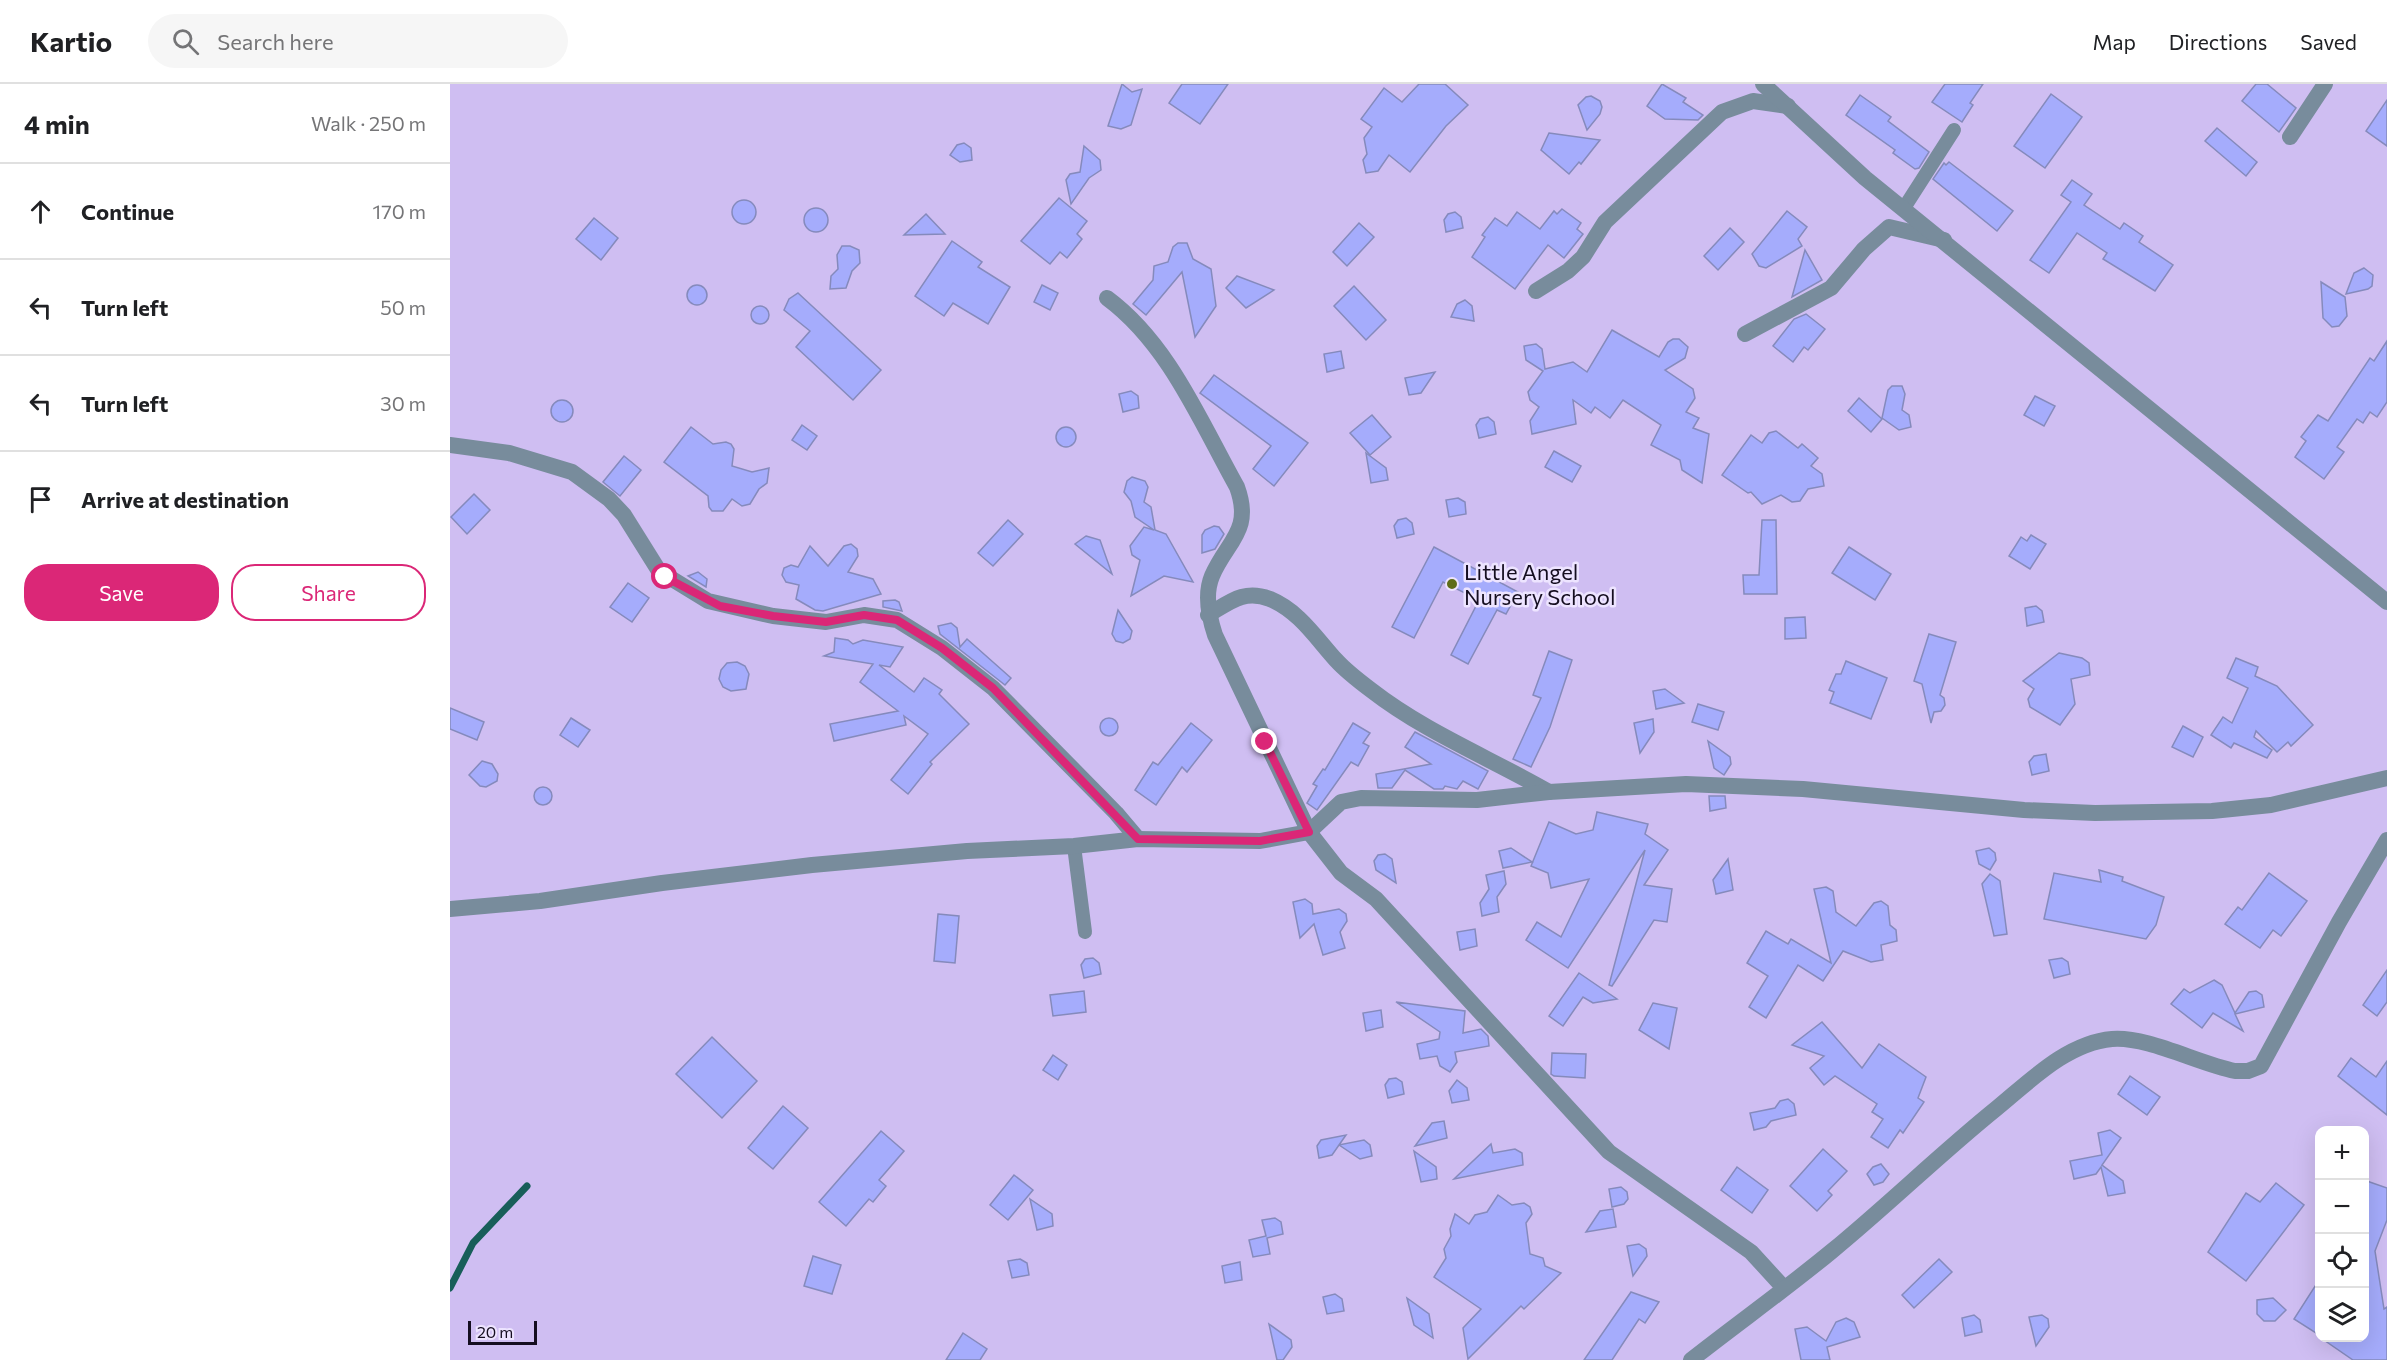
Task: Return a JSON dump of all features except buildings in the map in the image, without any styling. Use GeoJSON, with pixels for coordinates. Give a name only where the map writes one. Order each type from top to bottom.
{"type":"FeatureCollection","features":[{"type":"Feature","properties":{"kind":"street"},"geometry":{"type":"LineString","coordinates":[[1763,84],[1865,178],[1945,240],[2387,602]]}},
{"type":"Feature","properties":{"kind":"street"},"geometry":{"type":"LineString","coordinates":[[2290,137],[2325,84]]}},
{"type":"Feature","properties":{"kind":"street"},"geometry":{"type":"LineString","coordinates":[[1536,291],[1568,271],[1583,257],[1605,222],[1722,112],[1753,101],[1788,106]]}},
{"type":"Feature","properties":{"kind":"street"},"geometry":{"type":"LineString","coordinates":[[1745,334],[1831,288],[1864,249],[1889,227],[1945,240]]}},
{"type":"Feature","properties":{"kind":"street"},"geometry":{"type":"LineString","coordinates":[[1107,298],[1139,324],[1164,357],[1242,502],[1242,519],[1234,540],[1211,577],[1208,615],[1220,646],[1309,832],[1341,873],[1376,899],[1609,1152],[1750,1252],[1784,1288]]}},
{"type":"Feature","properties":{"kind":"street"},"geometry":{"type":"LineString","coordinates":[[450,445],[509,453],[572,471],[609,499],[624,515],[658,571],[708,602],[773,616],[826,622],[864,615],[897,620],[942,648],[993,688],[1138,839]]}},
{"type":"Feature","properties":{"kind":"street"},"geometry":{"type":"LineString","coordinates":[[1208,615],[1240,596],[1250,594],[1280,604],[1322,640],[1339,663],[1372,691],[1435,733],[1501,764],[1549,792]]}},
{"type":"Feature","properties":{"kind":"street"},"geometry":{"type":"LineString","coordinates":[[450,909],[540,901],[812,865],[967,851],[1074,846],[1138,839],[1260,841],[1309,832],[1341,802],[1361,798],[1477,800],[1549,792],[1686,784],[1803,789],[2024,810],[2118,813],[2212,811],[2271,806],[2387,778]]}},
{"type":"Feature","properties":{"kind":"street"},"geometry":{"type":"LineString","coordinates":[[1692,1360],[1840,1244],[1949,1147],[2046,1067],[2070,1052],[2090,1043],[2114,1038],[2151,1045],[2214,1067],[2235,1071],[2248,1071],[2261,1066],[2338,922],[2387,840]]}},
{"type":"Feature","properties":{"kind":"lane"},"geometry":{"type":"LineString","coordinates":[[1904,208],[1954,130]]}},
{"type":"Feature","properties":{"kind":"lane"},"geometry":{"type":"LineString","coordinates":[[1074,846],[1085,932]]}},
{"type":"Feature","properties":{"kind":"waterway"},"geometry":{"type":"LineString","coordinates":[[450,1288],[473,1243],[527,1186]]}},
{"type":"Feature","properties":{"kind":"place","name":"Little Angel Nursery School"},"geometry":{"type":"Point","coordinates":[1452,584]}},
{"type":"Feature","properties":{"kind":"route"},"geometry":{"type":"LineString","coordinates":[[665,577],[708,602],[773,616],[826,622],[848,620],[864,615],[897,620],[942,648],[993,688],[1033,732],[1116,813],[1138,839],[1260,841],[1309,832],[1265,742]]}}]}
